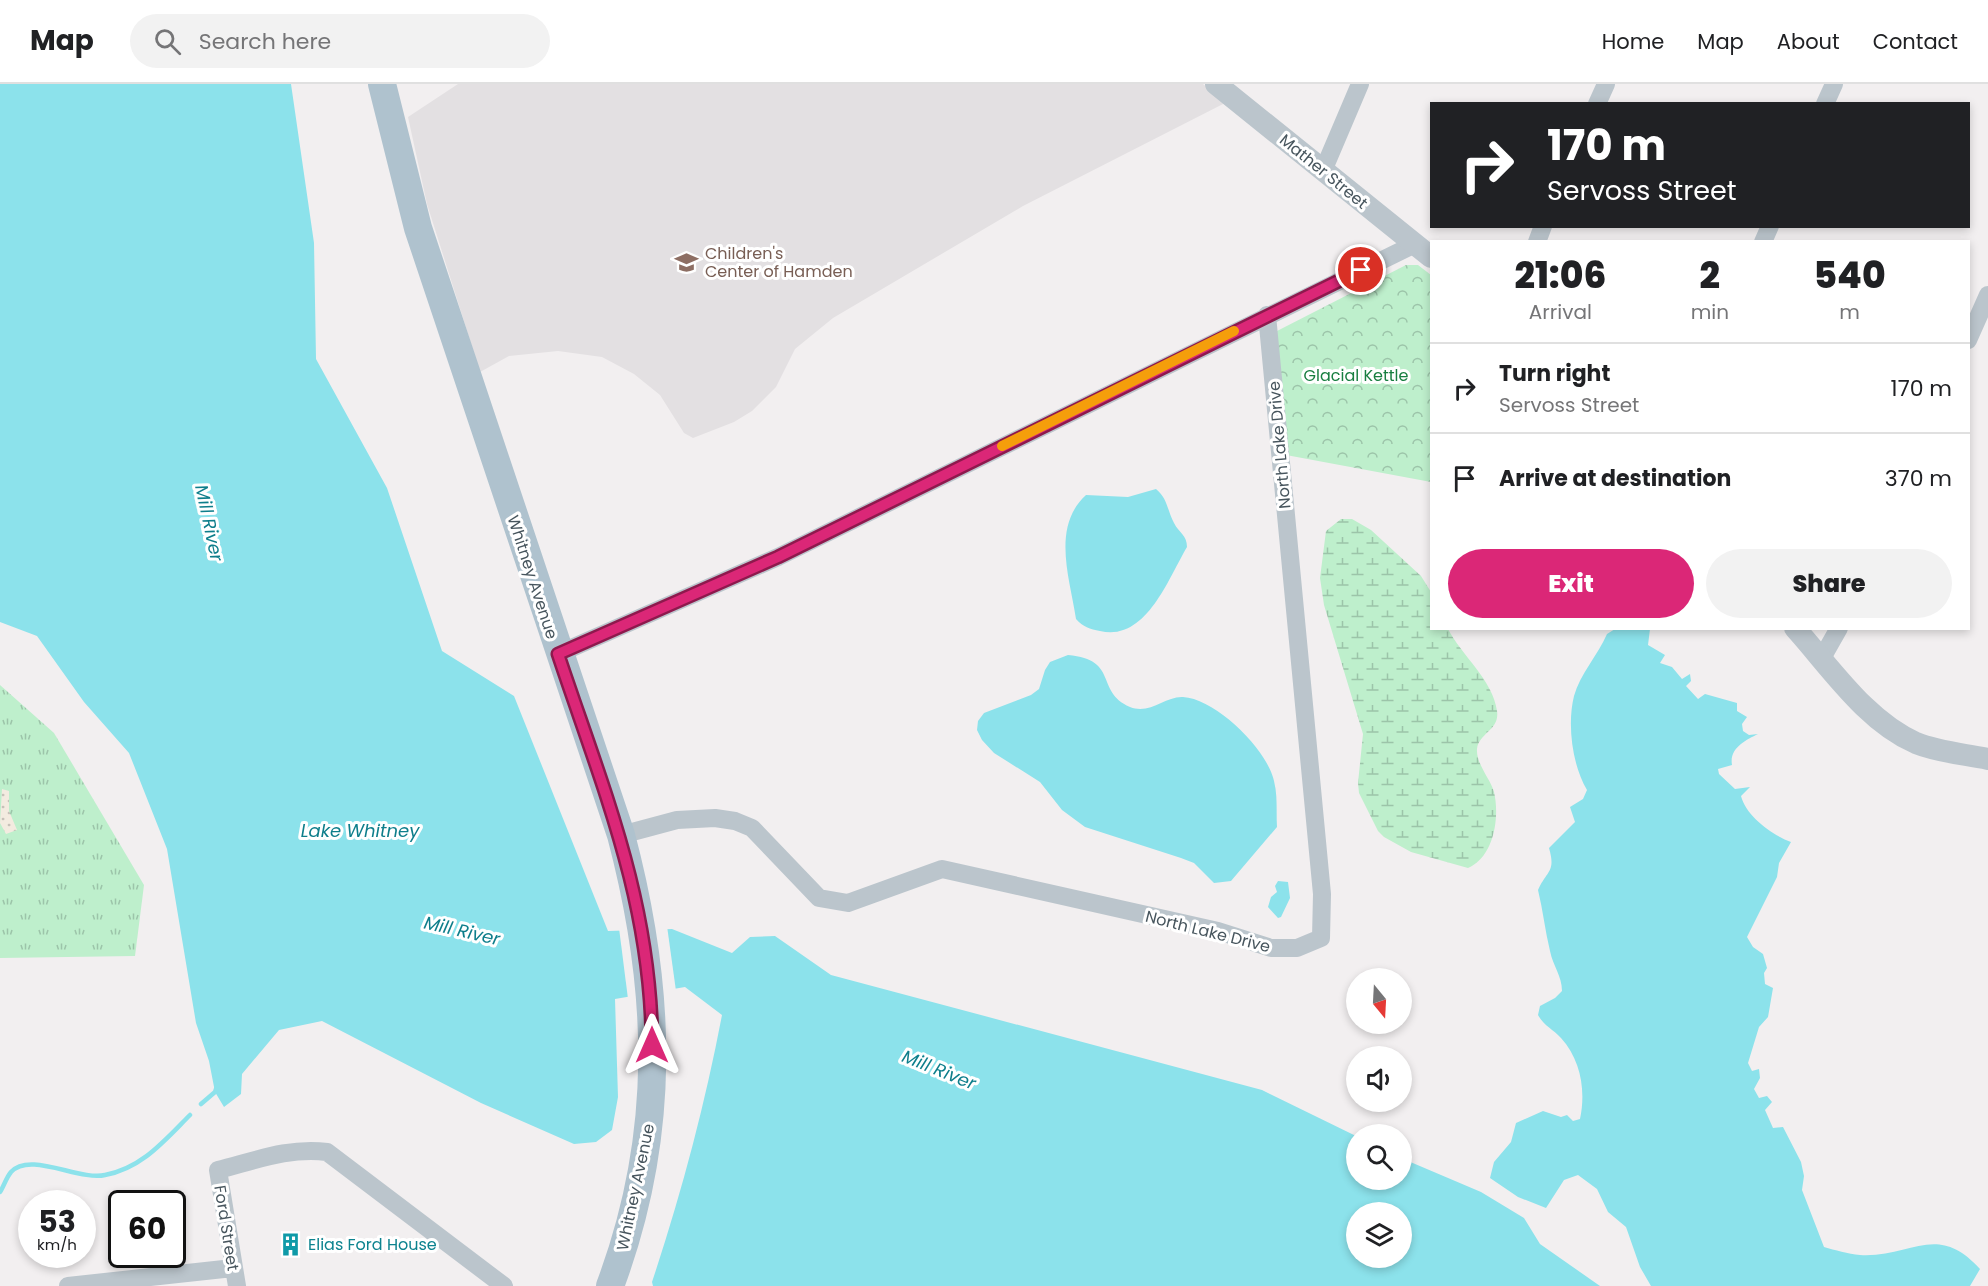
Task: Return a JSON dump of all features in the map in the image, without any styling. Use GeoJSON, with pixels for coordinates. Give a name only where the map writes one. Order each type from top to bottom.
{"type":"FeatureCollection","features":[{"type":"Feature","properties":{"kind":"main road","name":"Whitney Avenue"},"geometry":{"type":"LineString","coordinates":[[382,84],[418,228],[558,654],[621,835],[642,922],[652,1000],[652,1067],[643,1163],[633,1213],[610,1286]]}},
{"type":"Feature","properties":{"kind":"street","name":"Mather Street"},"geometry":{"type":"LineString","coordinates":[[1216,84],[1423,250]]}},
{"type":"Feature","properties":{"kind":"street"},"geometry":{"type":"LineString","coordinates":[[1323,171],[1360,84]]}},
{"type":"Feature","properties":{"kind":"street"},"geometry":{"type":"LineString","coordinates":[[1598,102],[1606,84]]}},
{"type":"Feature","properties":{"kind":"street"},"geometry":{"type":"LineString","coordinates":[[1826,102],[1834,84]]}},
{"type":"Feature","properties":{"kind":"street"},"geometry":{"type":"LineString","coordinates":[[558,654],[778,557],[1267,315],[1423,250]]}},
{"type":"Feature","properties":{"kind":"street"},"geometry":{"type":"LineString","coordinates":[[1970,336],[1988,295]]}},
{"type":"Feature","properties":{"kind":"street","name":"North Lake Drive"},"geometry":{"type":"LineString","coordinates":[[621,835],[677,820],[707,818],[735,821],[753,828],[819,898],[848,903],[942,869],[1218,931],[1271,948],[1297,948],[1321,938],[1322,894],[1267,315]]}},
{"type":"Feature","properties":{"kind":"street"},"geometry":{"type":"LineString","coordinates":[[1798,630],[1858,699],[1894,731],[1937,750],[1988,759]]}},
{"type":"Feature","properties":{"kind":"street"},"geometry":{"type":"LineString","coordinates":[[1822,658],[1838,630]]}},
{"type":"Feature","properties":{"kind":"street","name":"Ford Street"},"geometry":{"type":"LineString","coordinates":[[235,1277],[218,1170],[291,1152],[327,1152],[504,1286]]}},
{"type":"Feature","properties":{"kind":"street"},"geometry":{"type":"LineString","coordinates":[[68,1286],[235,1277]]}},
{"type":"Feature","properties":{"kind":"shaded area","name":"Children's Center of Hamden"},"geometry":{"type":"Polygon","coordinates":[[[458,84],[1203,84],[1225,103],[1023,206],[833,318],[795,349],[776,387],[752,411],[734,422],[693,438],[684,433],[660,395],[634,374],[602,357],[558,351],[509,356],[480,372],[427,204],[408,117],[458,84]]]}},
{"type":"Feature","properties":{"kind":"green space","name":"Glacial Kettle"},"geometry":{"type":"Polygon","coordinates":[[[1406,265],[1418,265],[1430,274],[1430,482],[1286,455],[1277,331],[1406,265]]]}},
{"type":"Feature","properties":{"kind":"green space"},"geometry":{"type":"Polygon","coordinates":[[[1341,519],[1352,519],[1371,530],[1421,576],[1430,590],[1430,630],[1449,630],[1490,689],[1497,717],[1493,727],[1481,739],[1477,755],[1494,792],[1495,824],[1484,855],[1468,868],[1411,852],[1384,837],[1378,831],[1359,793],[1363,734],[1324,605],[1320,578],[1326,531],[1341,519]]]}},
{"type":"Feature","properties":{"kind":"green space"},"geometry":{"type":"Polygon","coordinates":[[[0,685],[54,733],[144,885],[135,956],[0,958],[0,685]]]}},
{"type":"Feature","properties":{"kind":"sand"},"geometry":{"type":"Polygon","coordinates":[[[2,789],[9,791],[9,811],[17,830],[6,834],[0,823],[2,789]]]}},
{"type":"Feature","properties":{"kind":"water","name":"Lake Whitney"},"geometry":{"type":"Polygon","coordinates":[[[0,84],[291,84],[314,243],[316,359],[387,488],[442,651],[514,696],[608,931],[672,929],[732,953],[750,937],[775,936],[831,975],[1262,1090],[1346,1131],[1346,1190],[1412,1190],[1412,1163],[1481,1192],[1524,1218],[1540,1244],[1600,1286],[653,1286],[652,1282],[692,1150],[722,1015],[685,987],[615,999],[618,1097],[612,1130],[596,1142],[574,1144],[481,1103],[322,1021],[279,1030],[242,1074],[241,1094],[224,1107],[215,1092],[209,1061],[196,1023],[167,849],[129,753],[84,702],[37,636],[0,622],[0,84]]]}},
{"type":"Feature","properties":{"kind":"water"},"geometry":{"type":"Polygon","coordinates":[[[1156,489],[1186,540],[1187,547],[1163,591],[1143,618],[1130,627],[1116,632],[1100,631],[1081,624],[1076,619],[1066,554],[1069,522],[1075,508],[1086,495],[1128,497],[1156,489]]]}},
{"type":"Feature","properties":{"kind":"water"},"geometry":{"type":"Polygon","coordinates":[[[1613,630],[1650,630],[1648,645],[1665,655],[1660,663],[1672,667],[1682,679],[1690,674],[1691,681],[1686,686],[1698,699],[1705,694],[1737,703],[1737,711],[1747,717],[1742,724],[1743,731],[1749,735],[1758,734],[1736,749],[1732,765],[1718,769],[1719,774],[1735,789],[1750,787],[1741,796],[1748,811],[1768,830],[1791,842],[1779,863],[1777,877],[1747,937],[1753,947],[1763,954],[1767,968],[1764,973],[1765,984],[1773,988],[1768,1017],[1759,1027],[1748,1063],[1752,1071],[1759,1069],[1760,1078],[1754,1089],[1759,1098],[1767,1096],[1772,1102],[1765,1110],[1773,1128],[1783,1127],[1801,1162],[1804,1176],[1802,1190],[1824,1247],[1860,1255],[1894,1252],[1923,1245],[1937,1244],[1950,1247],[1965,1255],[1980,1269],[1970,1286],[1651,1286],[1640,1267],[1626,1227],[1608,1212],[1597,1189],[1578,1175],[1564,1180],[1546,1208],[1518,1197],[1490,1178],[1494,1162],[1511,1142],[1516,1123],[1543,1111],[1561,1117],[1567,1115],[1573,1121],[1580,1119],[1582,1087],[1573,1056],[1558,1035],[1538,1015],[1540,1006],[1555,998],[1562,991],[1561,981],[1550,951],[1538,890],[1551,867],[1549,848],[1575,822],[1570,807],[1583,799],[1587,790],[1574,757],[1571,731],[1572,707],[1580,680],[1607,634],[1613,630]]]}},
{"type":"Feature","properties":{"kind":"water"},"geometry":{"type":"Polygon","coordinates":[[[1068,655],[1095,663],[1101,669],[1112,693],[1130,707],[1144,709],[1176,697],[1196,700],[1224,716],[1251,741],[1269,768],[1274,781],[1277,827],[1231,881],[1214,883],[1194,863],[1085,827],[1062,810],[1040,782],[994,753],[982,740],[977,730],[978,721],[984,713],[1031,695],[1039,689],[1050,662],[1068,655]]]}},
{"type":"Feature","properties":{"kind":"water"},"geometry":{"type":"Polygon","coordinates":[[[1278,881],[1288,882],[1290,898],[1281,917],[1278,918],[1268,907],[1271,897],[1277,892],[1275,886],[1278,881]]]}},
{"type":"Feature","properties":{"kind":"pier"},"geometry":{"type":"Polygon","coordinates":[[[667,926],[676,991],[628,999],[619,928],[667,926]]]}},
{"type":"Feature","properties":{"kind":"waterway"},"geometry":{"type":"LineString","coordinates":[[201,1104],[215,1092],[217,1086]]}},
{"type":"Feature","properties":{"kind":"waterway"},"geometry":{"type":"LineString","coordinates":[[0,1192],[11,1172],[19,1166],[30,1164],[94,1176],[118,1171],[152,1152],[190,1115]]}},
{"type":"Feature","properties":{"kind":"slow traffic"},"geometry":{"type":"LineString","coordinates":[[1002,446],[1234,331]]}},
{"type":"Feature","properties":{"kind":"place","name":"Children's Center of Hamden"},"geometry":{"type":"Point","coordinates":[687,262]}},
{"type":"Feature","properties":{"kind":"place","name":"Elias Ford House"},"geometry":{"type":"Point","coordinates":[290,1244]}},
{"type":"Feature","properties":{"kind":"route"},"geometry":{"type":"LineString","coordinates":[[652,1045],[651,981],[634,886],[621,835],[558,654],[778,557],[1361,270]]}},
{"type":"Feature","properties":{"kind":"water label","name":"Mill River"},"geometry":{"type":"Point","coordinates":[209,523]}},
{"type":"Feature","properties":{"kind":"water label","name":"Mill River"},"geometry":{"type":"Point","coordinates":[462,931]}},
{"type":"Feature","properties":{"kind":"water label","name":"Mill River"},"geometry":{"type":"Point","coordinates":[939,1070]}}]}
